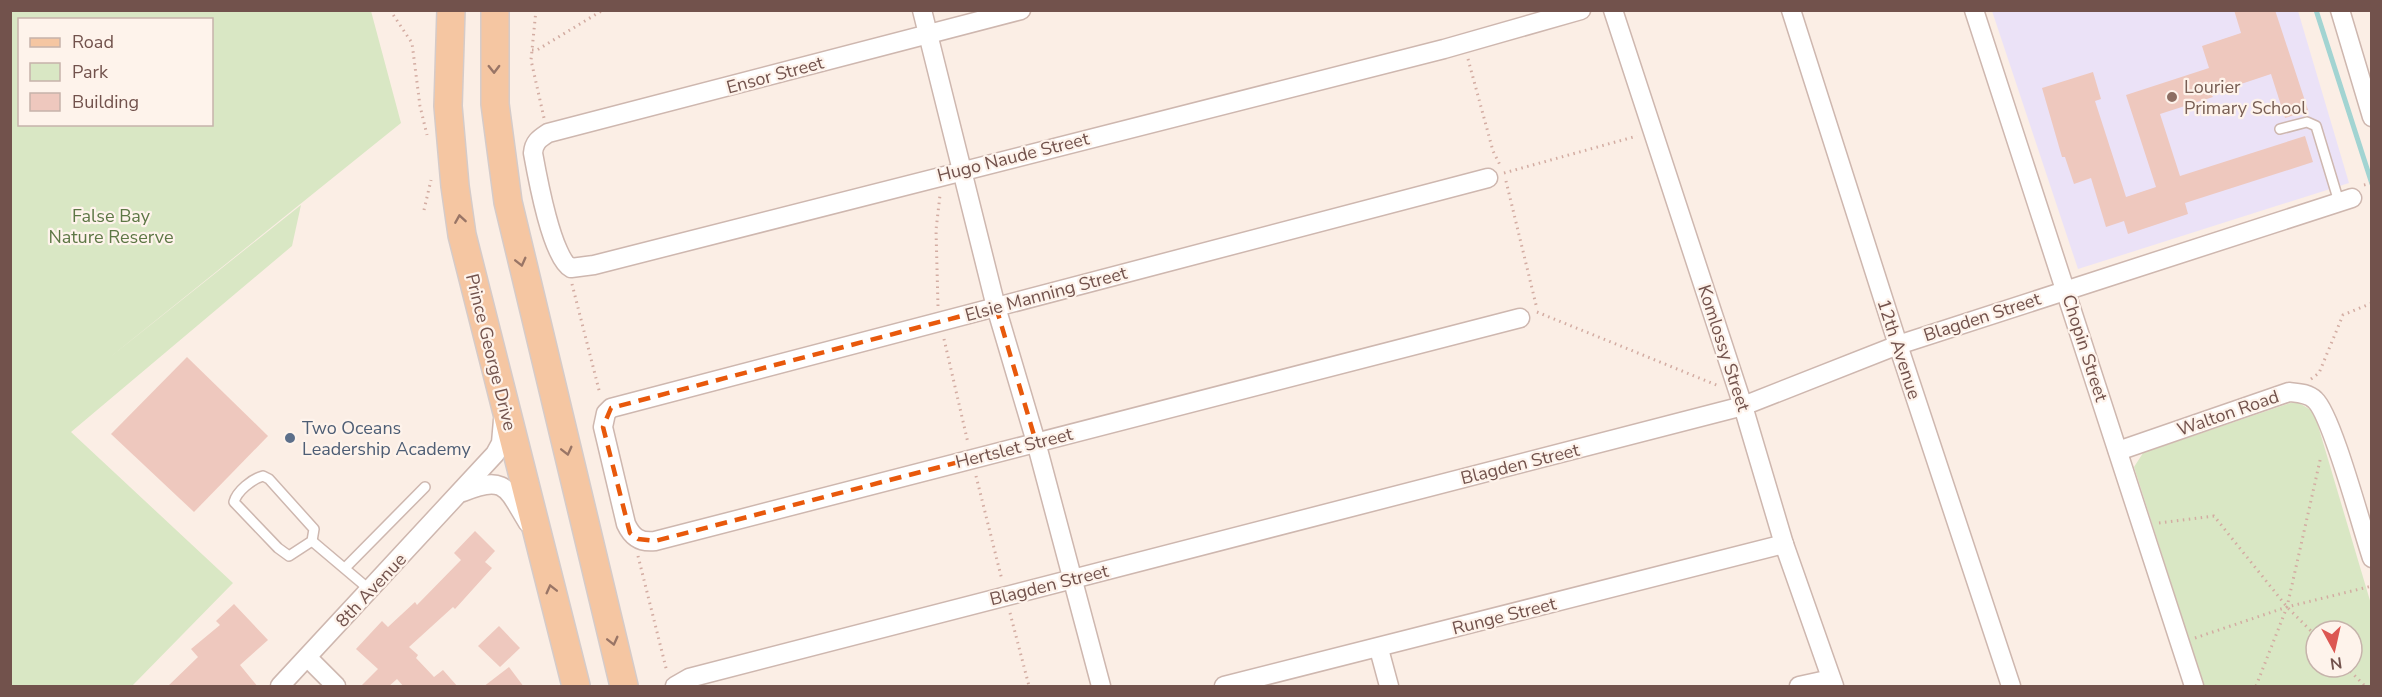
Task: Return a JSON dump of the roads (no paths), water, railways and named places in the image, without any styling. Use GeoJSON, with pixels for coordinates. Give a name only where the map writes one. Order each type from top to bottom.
{"type":"FeatureCollection","features":[{"type":"Feature","properties":{"kind":"main road","name":"Prince George Drive"},"geometry":{"type":"LineString","coordinates":[[450,10],[448,106],[454,186],[473,284],[576,687]]}},
{"type":"Feature","properties":{"kind":"main road"},"geometry":{"type":"LineString","coordinates":[[495,10],[495,104],[508,202],[624,687]]}},
{"type":"Feature","properties":{"kind":"street"},"geometry":{"type":"LineString","coordinates":[[922,10],[996,307],[1036,442],[1101,687]]}},
{"type":"Feature","properties":{"kind":"street","name":"Ensor Street"},"geometry":{"type":"LineString","coordinates":[[534,146],[537,140],[548,133],[1021,10]]}},
{"type":"Feature","properties":{"kind":"street","name":"Hugo Naude Street"},"geometry":{"type":"LineString","coordinates":[[534,146],[536,168],[551,230],[562,260],[571,268],[594,265],[1463,43],[1581,10]]}},
{"type":"Feature","properties":{"kind":"street","name":"Komlossy Street"},"geometry":{"type":"LineString","coordinates":[[1613,10],[1735,381],[1784,544],[1833,683]]}},
{"type":"Feature","properties":{"kind":"street","name":"12th Avenue"},"geometry":{"type":"LineString","coordinates":[[1791,10],[2011,687]]}},
{"type":"Feature","properties":{"kind":"street","name":"Chopin Street"},"geometry":{"type":"LineString","coordinates":[[1974,10],[2067,290],[2194,687]]}},
{"type":"Feature","properties":{"kind":"street"},"geometry":{"type":"LineString","coordinates":[[2340,10],[2372,117]]}},
{"type":"Feature","properties":{"kind":"street","name":"Elsie Manning Street"},"geometry":{"type":"LineString","coordinates":[[603,407],[619,405],[1496,175]]}},
{"type":"Feature","properties":{"kind":"street","name":"Blagden Street"},"geometry":{"type":"LineString","coordinates":[[671,682],[1743,406],[1898,345],[2352,195]]}},
{"type":"Feature","properties":{"kind":"street","name":"Hertslet Street"},"geometry":{"type":"LineString","coordinates":[[603,407],[603,427],[626,524],[630,533],[647,542],[1529,315]]}},
{"type":"Feature","properties":{"kind":"street","name":"Walton Road"},"geometry":{"type":"LineString","coordinates":[[2118,451],[2289,392],[2304,393],[2316,400],[2328,422],[2372,558]]}},
{"type":"Feature","properties":{"kind":"street","name":"8th Avenue"},"geometry":{"type":"LineString","coordinates":[[280,687],[495,454],[501,443],[504,426],[503,400]]}},
{"type":"Feature","properties":{"kind":"street","name":"8th Avenue"},"geometry":{"type":"LineString","coordinates":[[461,493],[484,483],[503,487],[513,498],[539,541]]}},
{"type":"Feature","properties":{"kind":"street","name":"Runge Street"},"geometry":{"type":"LineString","coordinates":[[1224,687],[1784,544]]}},
{"type":"Feature","properties":{"kind":"street"},"geometry":{"type":"LineString","coordinates":[[1379,649],[1389,687]]}},
{"type":"Feature","properties":{"kind":"street"},"geometry":{"type":"LineString","coordinates":[[308,658],[336,687]]}},
{"type":"Feature","properties":{"kind":"street"},"geometry":{"type":"LineString","coordinates":[[1799,687],[1833,683]]}},
{"type":"Feature","properties":{"kind":"lane"},"geometry":{"type":"LineString","coordinates":[[2280,129],[2307,122],[2316,126],[2352,195]]}},
{"type":"Feature","properties":{"kind":"lane"},"geometry":{"type":"LineString","coordinates":[[263,477],[269,479],[312,525],[314,533],[312,541],[296,554],[286,556],[236,505],[236,495],[255,479],[263,477]]}},
{"type":"Feature","properties":{"kind":"lane"},"geometry":{"type":"LineString","coordinates":[[345,568],[425,488]]}},
{"type":"Feature","properties":{"kind":"lane"},"geometry":{"type":"LineString","coordinates":[[312,541],[370,590]]}},
{"type":"Feature","properties":{"kind":"waterway"},"geometry":{"type":"LineString","coordinates":[[2316,10],[2372,184]]}},
{"type":"Feature","properties":{"kind":"place","name":"Lourier Primary School"},"geometry":{"type":"Point","coordinates":[2172,97]}},
{"type":"Feature","properties":{"kind":"place","name":"Two Oceans Leadership Academy"},"geometry":{"type":"Point","coordinates":[290,438]}},
{"type":"Feature","properties":{"kind":"park label","name":"False Bay Nature Reserve"},"geometry":{"type":"Point","coordinates":[111,226]}}]}
